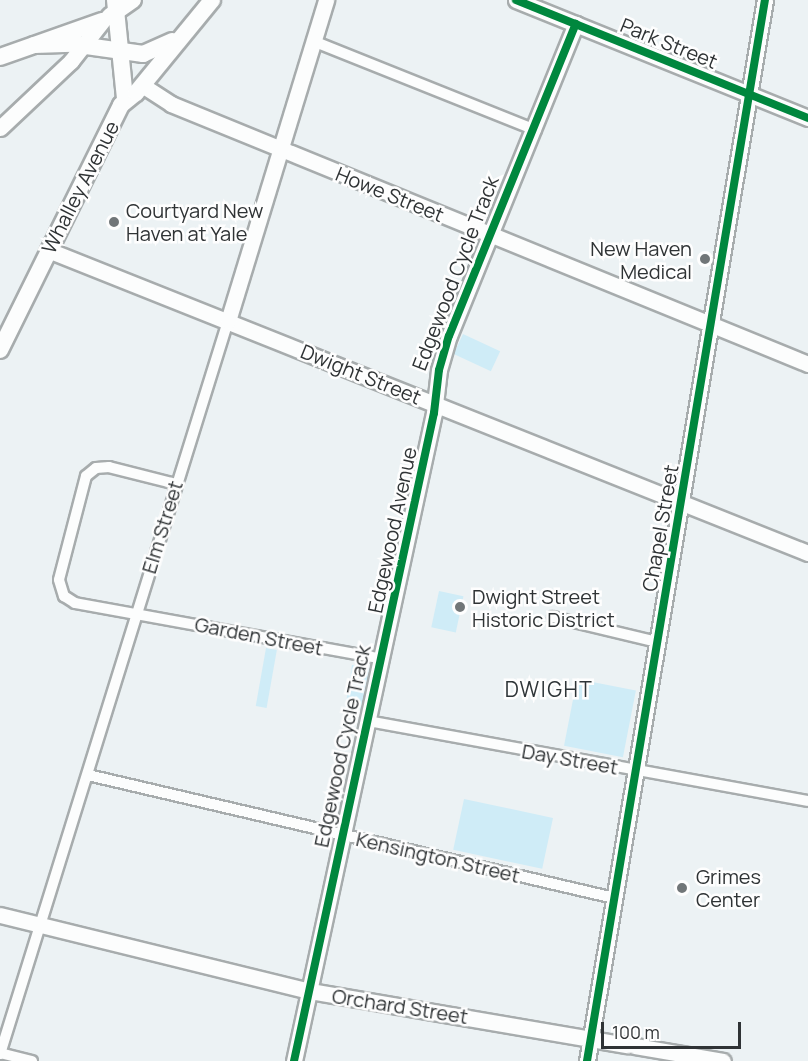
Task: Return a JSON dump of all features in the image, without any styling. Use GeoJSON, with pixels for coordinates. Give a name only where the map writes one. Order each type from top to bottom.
{"type":"FeatureCollection","features":[{"type":"Feature","properties":{"kind":"main road"},"geometry":{"type":"LineString","coordinates":[[0,57],[109,13],[133,0]]}},
{"type":"Feature","properties":{"kind":"main road","name":"Whalley Avenue"},"geometry":{"type":"LineString","coordinates":[[0,350],[125,99],[142,85],[178,38],[212,0]]}},
{"type":"Feature","properties":{"kind":"main road","name":"Elm Street"},"geometry":{"type":"LineString","coordinates":[[228,321],[326,0]]}},
{"type":"Feature","properties":{"kind":"main road","name":"Park Street"},"geometry":{"type":"LineString","coordinates":[[516,0],[808,118]]}},
{"type":"Feature","properties":{"kind":"main road","name":"Chapel Street"},"geometry":{"type":"LineString","coordinates":[[587,1061],[765,0]]}},
{"type":"Feature","properties":{"kind":"main road"},"geometry":{"type":"LineString","coordinates":[[0,128],[81,47],[109,13]]}},
{"type":"Feature","properties":{"kind":"main road"},"geometry":{"type":"LineString","coordinates":[[109,13],[121,51],[125,99]]}},
{"type":"Feature","properties":{"kind":"main road","name":"Edgewood Avenue"},"geometry":{"type":"LineString","coordinates":[[294,1061],[435,404],[439,370],[449,336],[536,130],[576,24]]}},
{"type":"Feature","properties":{"kind":"main road"},"geometry":{"type":"LineString","coordinates":[[34,45],[151,52],[178,38]]}},
{"type":"Feature","properties":{"kind":"main road"},"geometry":{"type":"LineString","coordinates":[[0,140],[78,68],[81,47]]}},
{"type":"Feature","properties":{"kind":"main road","name":"Howe Street"},"geometry":{"type":"LineString","coordinates":[[142,85],[171,104],[711,327],[808,364]]}},
{"type":"Feature","properties":{"kind":"main road","name":"Dwight Street"},"geometry":{"type":"LineString","coordinates":[[48,250],[808,553]]}},
{"type":"Feature","properties":{"kind":"main road","name":"Orchard Street"},"geometry":{"type":"LineString","coordinates":[[0,915],[310,991],[723,1061]]}},
{"type":"Feature","properties":{"kind":"street"},"geometry":{"type":"LineString","coordinates":[[313,41],[536,130]]}},
{"type":"Feature","properties":{"kind":"street","name":"Elm Street"},"geometry":{"type":"LineString","coordinates":[[0,1053],[228,321]]}},
{"type":"Feature","properties":{"kind":"street","name":"Garden Street"},"geometry":{"type":"LineString","coordinates":[[176,484],[109,467],[96,468],[86,476],[59,580],[64,596],[75,603],[381,659]]}},
{"type":"Feature","properties":{"kind":"street"},"geometry":{"type":"LineString","coordinates":[[553,617],[657,642]]}},
{"type":"Feature","properties":{"kind":"street","name":"Day Street"},"geometry":{"type":"LineString","coordinates":[[368,721],[808,801]]}},
{"type":"Feature","properties":{"kind":"street","name":"Kensington Street"},"geometry":{"type":"LineString","coordinates":[[88,775],[614,898]]}},
{"type":"Feature","properties":{"kind":"street"},"geometry":{"type":"LineString","coordinates":[[0,1053],[32,1061]]}},
{"type":"Feature","properties":{"kind":"shaded area"},"geometry":{"type":"Polygon","coordinates":[[[463,334],[500,351],[491,371],[454,354],[463,334]]]}},
{"type":"Feature","properties":{"kind":"shaded area"},"geometry":{"type":"Polygon","coordinates":[[[439,591],[463,596],[456,632],[431,627],[439,591]]]}},
{"type":"Feature","properties":{"kind":"shaded area"},"geometry":{"type":"Polygon","coordinates":[[[266,648],[277,650],[267,708],[256,706],[266,648]]]}},
{"type":"Feature","properties":{"kind":"shaded area"},"geometry":{"type":"Polygon","coordinates":[[[352,665],[370,668],[363,709],[345,706],[352,665]]]}},
{"type":"Feature","properties":{"kind":"shaded area"},"geometry":{"type":"Polygon","coordinates":[[[577,679],[636,690],[623,757],[564,746],[577,679]]]}},
{"type":"Feature","properties":{"kind":"shaded area"},"geometry":{"type":"Polygon","coordinates":[[[464,799],[553,818],[542,869],[453,850],[464,799]]]}},
{"type":"Feature","properties":{"kind":"cycle path"},"geometry":{"type":"LineString","coordinates":[[516,0],[808,118]]}},
{"type":"Feature","properties":{"kind":"cycle path"},"geometry":{"type":"LineString","coordinates":[[587,1061],[765,0]]}},
{"type":"Feature","properties":{"kind":"cycle path","name":"Edgewood Cycle Track"},"geometry":{"type":"LineString","coordinates":[[294,1061],[434,413],[439,370],[449,336],[576,24]]}},
{"type":"Feature","properties":{"kind":"place","name":"Courtyard New Haven at Yale"},"geometry":{"type":"Point","coordinates":[114,222]}},
{"type":"Feature","properties":{"kind":"place","name":"New Haven Medical"},"geometry":{"type":"Point","coordinates":[705,259]}},
{"type":"Feature","properties":{"kind":"place","name":"Dwight Street Historic District"},"geometry":{"type":"Point","coordinates":[460,607]}},
{"type":"Feature","properties":{"kind":"place","name":"Grimes Center"},"geometry":{"type":"Point","coordinates":[682,888]}},
{"type":"Feature","properties":{"kind":"district","name":"DWIGHT"},"geometry":{"type":"Point","coordinates":[549,689]}}]}
